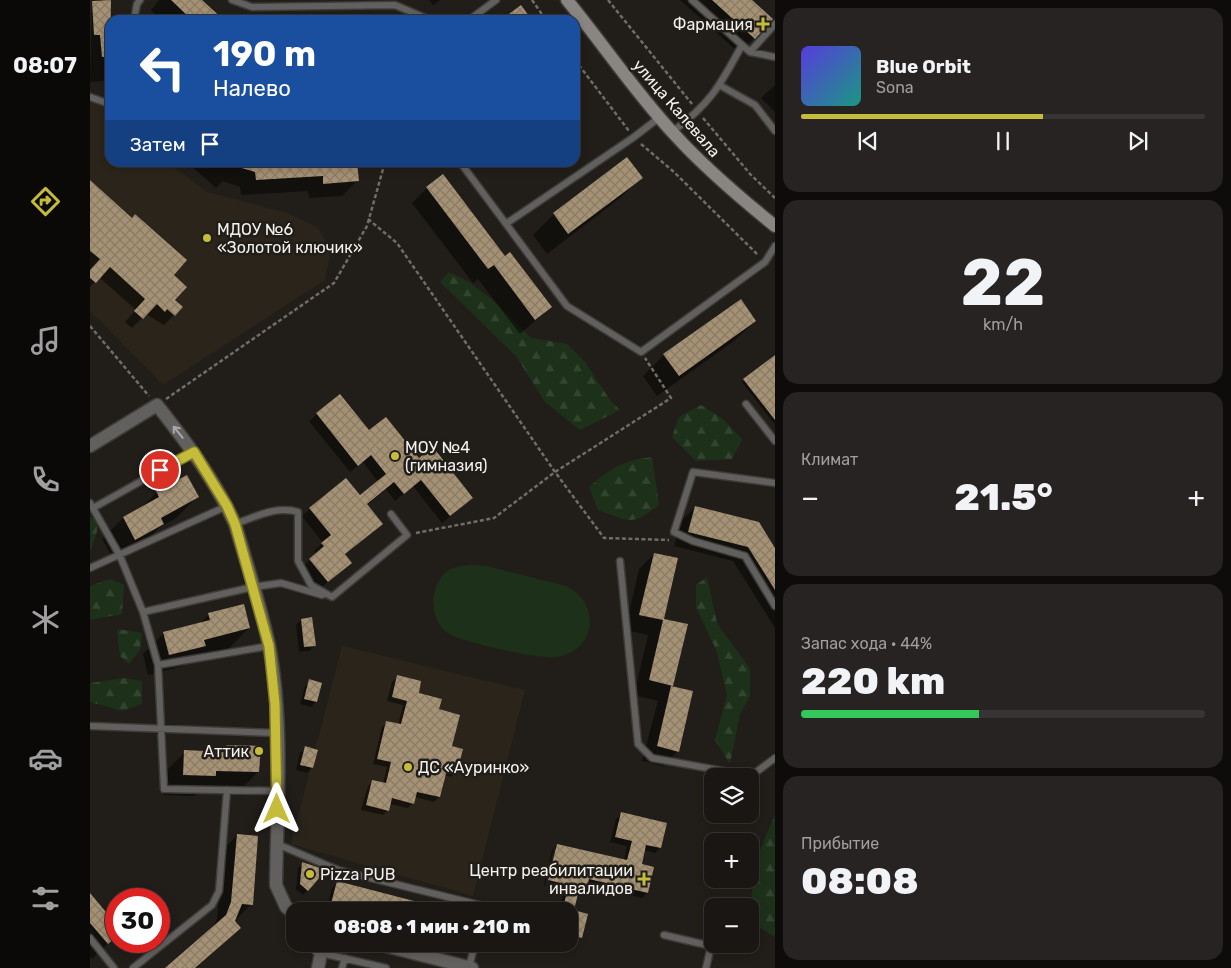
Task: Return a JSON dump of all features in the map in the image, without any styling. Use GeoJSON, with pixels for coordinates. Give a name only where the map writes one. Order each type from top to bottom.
{"type":"FeatureCollection","features":[{"type":"Feature","properties":{"kind":"main road","name":"улица Калевала"},"geometry":{"type":"LineString","coordinates":[[567,0],[579,15]]}},
{"type":"Feature","properties":{"kind":"main road","name":"улица Калевала"},"geometry":{"type":"LineString","coordinates":[[580,16],[672,132],[701,163],[737,196],[775,226]]}},
{"type":"Feature","properties":{"kind":"street"},"geometry":{"type":"LineString","coordinates":[[90,446],[157,405],[194,452],[227,506],[235,524],[269,646],[277,734],[276,885],[286,907]]}},
{"type":"Feature","properties":{"kind":"street"},"geometry":{"type":"LineString","coordinates":[[317,952],[318,968]]}},
{"type":"Feature","properties":{"kind":"street"},"geometry":{"type":"LineString","coordinates":[[409,952],[471,968]]}},
{"type":"Feature","properties":{"kind":"lane"},"geometry":{"type":"LineString","coordinates":[[135,15],[137,4],[140,0]]}},
{"type":"Feature","properties":{"kind":"lane"},"geometry":{"type":"LineString","coordinates":[[232,0],[252,7],[395,5],[418,15]]}},
{"type":"Feature","properties":{"kind":"lane"},"geometry":{"type":"LineString","coordinates":[[476,15],[496,0]]}},
{"type":"Feature","properties":{"kind":"lane"},"geometry":{"type":"LineString","coordinates":[[692,0],[750,52],[775,56]]}},
{"type":"Feature","properties":{"kind":"lane"},"geometry":{"type":"LineString","coordinates":[[750,52],[775,24]]}},
{"type":"Feature","properties":{"kind":"lane"},"geometry":{"type":"LineString","coordinates":[[672,132],[699,112],[721,86],[742,45]]}},
{"type":"Feature","properties":{"kind":"lane"},"geometry":{"type":"LineString","coordinates":[[721,86],[754,106],[775,131]]}},
{"type":"Feature","properties":{"kind":"lane"},"geometry":{"type":"LineString","coordinates":[[90,97],[105,102]]}},
{"type":"Feature","properties":{"kind":"lane"},"geometry":{"type":"LineString","coordinates":[[507,223],[634,137],[660,117]]}},
{"type":"Feature","properties":{"kind":"lane"},"geometry":{"type":"LineString","coordinates":[[464,167],[567,306],[641,352],[765,262],[775,246]]}},
{"type":"Feature","properties":{"kind":"lane"},"geometry":{"type":"LineString","coordinates":[[746,404],[775,441]]}},
{"type":"Feature","properties":{"kind":"lane"},"geometry":{"type":"LineString","coordinates":[[194,452],[92,506],[120,556],[144,612],[158,664],[164,789],[277,791]]}},
{"type":"Feature","properties":{"kind":"lane"},"geometry":{"type":"LineString","coordinates":[[775,483],[693,472],[674,532],[693,541],[745,556],[775,606]]}},
{"type":"Feature","properties":{"kind":"lane"},"geometry":{"type":"LineString","coordinates":[[90,568],[227,506]]}},
{"type":"Feature","properties":{"kind":"lane"},"geometry":{"type":"LineString","coordinates":[[235,524],[269,512],[288,508],[298,512],[298,561],[311,585],[332,597]]}},
{"type":"Feature","properties":{"kind":"lane"},"geometry":{"type":"LineString","coordinates":[[332,597],[407,535],[391,514]]}},
{"type":"Feature","properties":{"kind":"lane"},"geometry":{"type":"LineString","coordinates":[[620,561],[638,744],[652,758],[750,776],[775,758]]}},
{"type":"Feature","properties":{"kind":"lane"},"geometry":{"type":"LineString","coordinates":[[144,612],[253,587],[281,583],[332,597]]}},
{"type":"Feature","properties":{"kind":"lane"},"geometry":{"type":"LineString","coordinates":[[158,664],[269,646]]}},
{"type":"Feature","properties":{"kind":"lane"},"geometry":{"type":"LineString","coordinates":[[90,726],[162,727],[277,734]]}},
{"type":"Feature","properties":{"kind":"lane"},"geometry":{"type":"LineString","coordinates":[[133,968],[212,906],[219,891],[228,790]]}},
{"type":"Feature","properties":{"kind":"lane"},"geometry":{"type":"LineString","coordinates":[[277,844],[338,870],[468,902]]}},
{"type":"Feature","properties":{"kind":"lane"},"geometry":{"type":"LineString","coordinates":[[664,934],[711,946],[706,968]]}},
{"type":"Feature","properties":{"kind":"lane"},"geometry":{"type":"LineString","coordinates":[[90,938],[114,968]]}},
{"type":"Feature","properties":{"kind":"lane"},"geometry":{"type":"LineString","coordinates":[[328,952],[386,968]]}},
{"type":"Feature","properties":{"kind":"lane"},"geometry":{"type":"LineString","coordinates":[[471,968],[473,952]]}},
{"type":"Feature","properties":{"kind":"lane"},"geometry":{"type":"LineString","coordinates":[[342,968],[345,958]]}},
{"type":"Feature","properties":{"kind":"path"},"geometry":{"type":"LineString","coordinates":[[532,0],[542,15]]}},
{"type":"Feature","properties":{"kind":"path"},"geometry":{"type":"LineString","coordinates":[[608,0],[751,175],[775,198]]}},
{"type":"Feature","properties":{"kind":"path"},"geometry":{"type":"LineString","coordinates":[[580,67],[634,137],[674,172],[765,262]]}},
{"type":"Feature","properties":{"kind":"path"},"geometry":{"type":"LineString","coordinates":[[90,326],[157,405],[334,283],[367,226],[384,167]]}},
{"type":"Feature","properties":{"kind":"path"},"geometry":{"type":"LineString","coordinates":[[368,219],[397,243],[555,472],[604,538],[693,541]]}},
{"type":"Feature","properties":{"kind":"path"},"geometry":{"type":"LineString","coordinates":[[407,535],[494,518],[555,472],[671,398],[641,352]]}},
{"type":"Feature","properties":{"kind":"shaded area","name":"МДОУ №6 «Золотой ключик»"},"geometry":{"type":"Polygon","coordinates":[[[90,93],[105,106],[105,167],[174,167],[207,192],[287,213],[317,227],[331,249],[325,280],[163,385],[90,311],[90,93]]]}},
{"type":"Feature","properties":{"kind":"shaded area","name":"ДС «Ауринко»"},"geometry":{"type":"Polygon","coordinates":[[[342,646],[525,690],[473,896],[291,844],[342,646]]]}},
{"type":"Feature","properties":{"kind":"green space"},"geometry":{"type":"Polygon","coordinates":[[[449,272],[469,282],[495,302],[531,338],[567,344],[585,362],[610,400],[620,410],[580,430],[545,402],[516,356],[440,282],[449,272]]]}},
{"type":"Feature","properties":{"kind":"green space"},"geometry":{"type":"Polygon","coordinates":[[[701,405],[723,419],[742,439],[732,459],[696,461],[672,437],[679,417],[701,405]]]}},
{"type":"Feature","properties":{"kind":"green space"},"geometry":{"type":"Polygon","coordinates":[[[652,457],[659,505],[642,517],[630,520],[598,510],[589,487],[617,466],[633,460],[652,457]]]}},
{"type":"Feature","properties":{"kind":"green space"},"geometry":{"type":"Polygon","coordinates":[[[90,517],[97,520],[97,531],[90,553],[90,517]]]}},
{"type":"Feature","properties":{"kind":"green space"},"geometry":{"type":"Polygon","coordinates":[[[471,565],[486,566],[566,586],[578,594],[585,604],[590,626],[580,646],[569,653],[556,657],[547,657],[481,645],[445,631],[436,616],[434,608],[433,599],[438,582],[449,570],[471,565]]]}},
{"type":"Feature","properties":{"kind":"green space"},"geometry":{"type":"Polygon","coordinates":[[[707,577],[717,623],[750,669],[750,696],[740,714],[730,764],[715,740],[727,695],[717,652],[696,607],[696,585],[707,577]]]}},
{"type":"Feature","properties":{"kind":"green space"},"geometry":{"type":"Polygon","coordinates":[[[110,579],[124,585],[122,614],[90,620],[90,586],[110,579]]]}},
{"type":"Feature","properties":{"kind":"green space"},"geometry":{"type":"Polygon","coordinates":[[[117,629],[142,633],[140,650],[129,664],[120,656],[117,629]]]}},
{"type":"Feature","properties":{"kind":"green space"},"geometry":{"type":"Polygon","coordinates":[[[125,678],[142,681],[142,704],[122,711],[90,702],[90,683],[125,678]]]}},
{"type":"Feature","properties":{"kind":"green space"},"geometry":{"type":"Polygon","coordinates":[[[775,815],[775,937],[759,927],[759,898],[752,898],[752,888],[759,888],[759,852],[775,815]]]}},
{"type":"Feature","properties":{"kind":"building"},"geometry":{"type":"Polygon","coordinates":[[[111,0],[111,15],[105,15],[105,57],[102,57],[100,35],[94,35],[92,1],[111,0]]]}},
{"type":"Feature","properties":{"kind":"building"},"geometry":{"type":"Polygon","coordinates":[[[171,0],[202,0],[218,15],[187,15],[171,0]]]}},
{"type":"Feature","properties":{"kind":"building"},"geometry":{"type":"Polygon","coordinates":[[[712,0],[752,0],[773,19],[755,39],[712,0]]]}},
{"type":"Feature","properties":{"kind":"building"},"geometry":{"type":"Polygon","coordinates":[[[521,5],[528,15],[508,15],[521,5]]]}},
{"type":"Feature","properties":{"kind":"building"},"geometry":{"type":"Polygon","coordinates":[[[627,157],[643,178],[568,234],[553,213],[627,157]]]}},
{"type":"Feature","properties":{"kind":"building"},"geometry":{"type":"Polygon","coordinates":[[[239,167],[358,167],[359,181],[323,184],[323,176],[256,180],[255,172],[239,167]]]}},
{"type":"Feature","properties":{"kind":"building"},"geometry":{"type":"Polygon","coordinates":[[[443,174],[505,256],[510,252],[552,307],[535,320],[494,265],[488,269],[426,187],[443,174]]]}},
{"type":"Feature","properties":{"kind":"building"},"geometry":{"type":"Polygon","coordinates":[[[90,180],[132,218],[135,214],[187,260],[174,275],[187,287],[175,300],[183,307],[175,316],[167,309],[165,312],[157,304],[143,319],[134,311],[145,299],[110,267],[96,283],[90,278],[90,270],[100,259],[90,251],[90,180]]]}},
{"type":"Feature","properties":{"kind":"building"},"geometry":{"type":"Polygon","coordinates":[[[741,299],[756,321],[679,376],[663,354],[741,299]]]}},
{"type":"Feature","properties":{"kind":"building"},"geometry":{"type":"Polygon","coordinates":[[[775,355],[775,420],[743,379],[775,355]]]}},
{"type":"Feature","properties":{"kind":"building"},"geometry":{"type":"Polygon","coordinates":[[[340,394],[369,430],[386,417],[419,458],[433,447],[473,498],[450,516],[421,480],[404,494],[394,482],[367,504],[383,524],[345,554],[352,563],[328,582],[309,559],[324,546],[321,543],[331,535],[309,508],[346,478],[360,495],[386,474],[371,455],[358,466],[316,413],[340,394]]]}},
{"type":"Feature","properties":{"kind":"building"},"geometry":{"type":"Polygon","coordinates":[[[187,475],[199,497],[161,518],[164,524],[135,540],[123,517],[159,497],[156,491],[187,475]]]}},
{"type":"Feature","properties":{"kind":"building"},"geometry":{"type":"Polygon","coordinates":[[[695,506],[759,522],[775,548],[775,590],[748,547],[688,532],[695,506]]]}},
{"type":"Feature","properties":{"kind":"building"},"geometry":{"type":"Polygon","coordinates":[[[654,553],[678,558],[664,619],[688,624],[673,686],[649,680],[663,620],[639,615],[654,553]]]}},
{"type":"Feature","properties":{"kind":"building"},"geometry":{"type":"Polygon","coordinates":[[[244,604],[250,628],[204,640],[206,646],[169,655],[163,632],[210,620],[208,613],[244,604]]]}},
{"type":"Feature","properties":{"kind":"building"},"geometry":{"type":"Polygon","coordinates":[[[312,617],[316,646],[304,647],[301,619],[312,617]]]}},
{"type":"Feature","properties":{"kind":"building"},"geometry":{"type":"Polygon","coordinates":[[[397,675],[421,681],[419,693],[442,699],[439,709],[460,715],[452,746],[463,749],[457,772],[447,770],[440,797],[417,792],[414,804],[392,798],[389,811],[366,805],[372,780],[386,783],[391,762],[377,759],[386,721],[401,724],[407,701],[392,697],[397,675]]]}},
{"type":"Feature","properties":{"kind":"building"},"geometry":{"type":"Polygon","coordinates":[[[309,679],[322,683],[317,702],[304,699],[309,679]]]}},
{"type":"Feature","properties":{"kind":"building"},"geometry":{"type":"Polygon","coordinates":[[[671,686],[693,691],[679,752],[657,746],[671,686]]]}},
{"type":"Feature","properties":{"kind":"building"},"geometry":{"type":"Polygon","coordinates":[[[226,745],[261,746],[259,772],[216,771],[216,776],[183,775],[184,750],[226,752],[226,745]]]}},
{"type":"Feature","properties":{"kind":"building"},"geometry":{"type":"Polygon","coordinates":[[[305,746],[318,750],[313,768],[300,765],[305,746]]]}},
{"type":"Feature","properties":{"kind":"building"},"geometry":{"type":"Polygon","coordinates":[[[621,812],[667,823],[661,848],[646,845],[642,864],[654,867],[648,893],[589,879],[586,892],[579,890],[576,902],[564,902],[569,885],[548,880],[557,844],[627,860],[632,841],[615,837],[621,812]]]}},
{"type":"Feature","properties":{"kind":"building"},"geometry":{"type":"Polygon","coordinates":[[[237,834],[258,836],[253,905],[242,904],[235,921],[241,928],[195,968],[165,968],[226,915],[231,902],[237,834]]]}},
{"type":"Feature","properties":{"kind":"building"},"geometry":{"type":"Polygon","coordinates":[[[302,862],[326,870],[308,891],[300,884],[302,862]]]}},
{"type":"Feature","properties":{"kind":"building"},"geometry":{"type":"Polygon","coordinates":[[[337,881],[418,902],[331,902],[337,881]]]}},
{"type":"Feature","properties":{"kind":"building"},"geometry":{"type":"Polygon","coordinates":[[[90,893],[105,911],[105,940],[90,923],[90,893]]]}},
{"type":"Feature","properties":{"kind":"building"},"geometry":{"type":"Polygon","coordinates":[[[578,911],[588,914],[582,938],[578,937],[578,911]]]}},
{"type":"Feature","properties":{"kind":"place","name":"Фармация"},"geometry":{"type":"Point","coordinates":[763,24]}},
{"type":"Feature","properties":{"kind":"place","name":"МДОУ №6 «Золотой ключик»"},"geometry":{"type":"Point","coordinates":[207,238]}},
{"type":"Feature","properties":{"kind":"place","name":"МОУ №4 (гимназия)"},"geometry":{"type":"Point","coordinates":[395,456]}},
{"type":"Feature","properties":{"kind":"place","name":"Аттик"},"geometry":{"type":"Point","coordinates":[259,751]}},
{"type":"Feature","properties":{"kind":"place","name":"ДС «Ауринко»"},"geometry":{"type":"Point","coordinates":[408,767]}},
{"type":"Feature","properties":{"kind":"place","name":"Pizza PUB"},"geometry":{"type":"Point","coordinates":[310,874]}},
{"type":"Feature","properties":{"kind":"place","name":"Центр реабилитации инвалидов"},"geometry":{"type":"Point","coordinates":[644,879]}},
{"type":"Feature","properties":{"kind":"route"},"geometry":{"type":"LineString","coordinates":[[160,470],[194,452],[227,506],[235,524],[269,646],[277,734],[277,809]]}}]}
